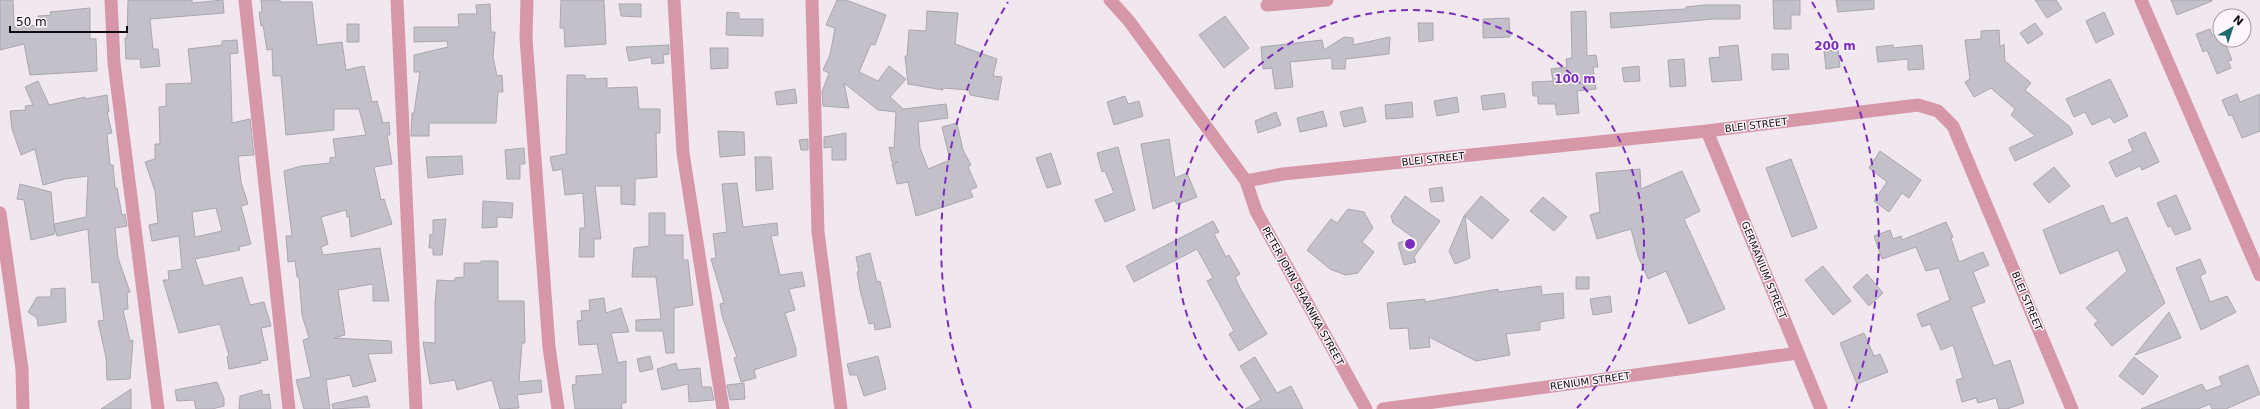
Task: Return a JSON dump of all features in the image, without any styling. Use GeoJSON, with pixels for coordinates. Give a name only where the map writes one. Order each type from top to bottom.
{"type":"FeatureCollection","features":[{"type":"Feature","properties":{"kind":"street"},"geometry":{"type":"LineString","coordinates":[[111,0],[114,63],[158,409]]}},
{"type":"Feature","properties":{"kind":"street"},"geometry":{"type":"LineString","coordinates":[[245,0],[290,409]]}},
{"type":"Feature","properties":{"kind":"street"},"geometry":{"type":"LineString","coordinates":[[397,0],[416,409]]}},
{"type":"Feature","properties":{"kind":"street"},"geometry":{"type":"LineString","coordinates":[[527,0],[526,38],[549,347],[558,409]]}},
{"type":"Feature","properties":{"kind":"street"},"geometry":{"type":"LineString","coordinates":[[674,0],[683,153],[723,409]]}},
{"type":"Feature","properties":{"kind":"street"},"geometry":{"type":"LineString","coordinates":[[812,0],[818,232],[841,409]]}},
{"type":"Feature","properties":{"kind":"street","name":"PETER JOHN SHAANIKA STREET"},"geometry":{"type":"LineString","coordinates":[[1110,0],[1129,21],[1246,181],[1256,211],[1366,409]]}},
{"type":"Feature","properties":{"kind":"street"},"geometry":{"type":"LineString","coordinates":[[1267,5],[1327,0]]}},
{"type":"Feature","properties":{"kind":"street"},"geometry":{"type":"LineString","coordinates":[[2141,0],[2260,275]]}},
{"type":"Feature","properties":{"kind":"street","name":"BLEI STREET"},"geometry":{"type":"LineString","coordinates":[[1246,181],[1283,174],[1707,131],[1918,104],[1938,111],[1953,126],[2072,409]]}},
{"type":"Feature","properties":{"kind":"street","name":"GERMANIUM STREET"},"geometry":{"type":"LineString","coordinates":[[1707,131],[1821,409]]}},
{"type":"Feature","properties":{"kind":"street"},"geometry":{"type":"LineString","coordinates":[[0,213],[22,369],[23,409]]}},
{"type":"Feature","properties":{"kind":"street","name":"RENIUM STREET"},"geometry":{"type":"LineString","coordinates":[[1383,409],[1798,353]]}},
{"type":"Feature","properties":{"kind":"building"},"geometry":{"type":"Polygon","coordinates":[[[0,0],[13,0],[14,27],[39,25],[38,16],[51,15],[50,12],[90,8],[90,39],[96,39],[97,71],[30,75],[24,44],[0,50],[0,0]]]}},
{"type":"Feature","properties":{"kind":"building"},"geometry":{"type":"Polygon","coordinates":[[[128,0],[192,0],[192,3],[223,0],[224,13],[150,19],[153,49],[158,49],[160,66],[141,68],[140,59],[126,59],[125,38],[127,38],[128,0]]]}},
{"type":"Feature","properties":{"kind":"building"},"geometry":{"type":"Polygon","coordinates":[[[261,0],[280,0],[280,2],[312,2],[317,45],[342,42],[346,70],[364,66],[372,102],[377,101],[383,123],[389,122],[390,135],[387,135],[392,164],[374,167],[381,200],[384,199],[392,224],[351,237],[349,216],[347,217],[346,210],[321,217],[328,244],[321,247],[323,255],[380,248],[389,301],[373,301],[373,284],[338,290],[345,335],[334,338],[391,341],[392,353],[368,354],[376,381],[353,387],[350,375],[326,380],[330,409],[304,409],[296,380],[311,377],[303,340],[309,338],[302,315],[299,277],[297,277],[295,261],[288,262],[286,236],[292,236],[284,171],[301,166],[330,163],[330,158],[336,157],[333,139],[366,135],[359,109],[334,109],[334,130],[286,135],[281,76],[273,76],[272,49],[267,50],[263,25],[261,26],[259,12],[262,12],[261,0]]]}},
{"type":"Feature","properties":{"kind":"building"},"geometry":{"type":"Polygon","coordinates":[[[561,0],[604,0],[606,44],[565,47],[564,28],[560,28],[561,0]]]}},
{"type":"Feature","properties":{"kind":"building"},"geometry":{"type":"Polygon","coordinates":[[[837,0],[846,0],[886,15],[875,45],[871,44],[859,72],[878,81],[889,66],[906,79],[890,97],[903,109],[946,104],[948,118],[918,122],[920,148],[928,169],[950,160],[942,127],[957,123],[963,150],[971,165],[968,167],[977,187],[970,190],[973,197],[916,216],[908,182],[897,184],[892,164],[898,162],[892,162],[889,147],[894,148],[896,112],[878,110],[844,83],[849,108],[823,106],[822,92],[829,73],[823,70],[830,55],[835,28],[826,25],[837,0]]]}},
{"type":"Feature","properties":{"kind":"building"},"geometry":{"type":"Polygon","coordinates":[[[1773,0],[1800,0],[1800,15],[1791,15],[1791,29],[1774,29],[1773,0]]]}},
{"type":"Feature","properties":{"kind":"building"},"geometry":{"type":"Polygon","coordinates":[[[1836,0],[1874,0],[1874,9],[1838,12],[1836,0]]]}},
{"type":"Feature","properties":{"kind":"building"},"geometry":{"type":"Polygon","coordinates":[[[2035,0],[2056,0],[2062,9],[2047,18],[2035,0]]]}},
{"type":"Feature","properties":{"kind":"building"},"geometry":{"type":"Polygon","coordinates":[[[2171,0],[2212,0],[2212,1],[2177,15],[2171,0]]]}},
{"type":"Feature","properties":{"kind":"building"},"geometry":{"type":"Polygon","coordinates":[[[490,4],[491,32],[495,32],[493,57],[497,76],[502,75],[503,92],[498,92],[496,123],[429,123],[429,136],[411,136],[412,113],[414,113],[420,72],[414,72],[414,55],[448,47],[447,41],[414,42],[414,27],[459,27],[458,14],[477,14],[476,5],[490,4]]]}},
{"type":"Feature","properties":{"kind":"building"},"geometry":{"type":"Polygon","coordinates":[[[619,4],[641,4],[641,17],[621,16],[619,4]]]}},
{"type":"Feature","properties":{"kind":"building"},"geometry":{"type":"Polygon","coordinates":[[[1704,5],[1740,5],[1740,19],[1714,19],[1611,28],[1610,13],[1686,9],[1686,7],[1704,5]]]}},
{"type":"Feature","properties":{"kind":"building"},"geometry":{"type":"Polygon","coordinates":[[[927,11],[958,13],[955,44],[997,59],[993,76],[1002,77],[998,100],[970,95],[969,90],[942,88],[943,90],[908,84],[905,56],[907,56],[909,30],[926,31],[927,11]]]}},
{"type":"Feature","properties":{"kind":"building"},"geometry":{"type":"Polygon","coordinates":[[[1586,11],[1587,56],[1596,55],[1598,67],[1593,67],[1596,89],[1577,91],[1579,113],[1557,115],[1555,104],[1538,104],[1538,96],[1533,96],[1532,82],[1553,81],[1551,69],[1567,67],[1566,59],[1572,58],[1571,12],[1586,11]]]}},
{"type":"Feature","properties":{"kind":"building"},"geometry":{"type":"Polygon","coordinates":[[[727,12],[739,13],[739,19],[763,19],[763,36],[726,35],[727,12]]]}},
{"type":"Feature","properties":{"kind":"building"},"geometry":{"type":"Polygon","coordinates":[[[2104,12],[2114,34],[2096,43],[2086,21],[2104,12]]]}},
{"type":"Feature","properties":{"kind":"building"},"geometry":{"type":"Polygon","coordinates":[[[1225,16],[1249,48],[1224,68],[1199,35],[1225,16]]]}},
{"type":"Feature","properties":{"kind":"building"},"geometry":{"type":"Polygon","coordinates":[[[1509,18],[1510,37],[1483,38],[1483,19],[1509,18]]]}},
{"type":"Feature","properties":{"kind":"building"},"geometry":{"type":"Polygon","coordinates":[[[1418,23],[1433,23],[1433,40],[1419,42],[1418,23]]]}},
{"type":"Feature","properties":{"kind":"building"},"geometry":{"type":"Polygon","coordinates":[[[2035,23],[2043,34],[2028,44],[2020,33],[2035,23]]]}},
{"type":"Feature","properties":{"kind":"building"},"geometry":{"type":"Polygon","coordinates":[[[347,24],[359,24],[359,42],[347,42],[347,24]]]}},
{"type":"Feature","properties":{"kind":"building"},"geometry":{"type":"Polygon","coordinates":[[[2210,29],[2212,35],[2212,48],[2227,48],[2232,60],[2228,61],[2231,68],[2217,74],[2207,50],[2203,52],[2196,34],[2210,29]]]}},
{"type":"Feature","properties":{"kind":"building"},"geometry":{"type":"Polygon","coordinates":[[[1999,30],[2000,47],[2004,44],[2005,61],[2031,83],[2025,90],[2070,127],[2073,134],[2015,161],[2009,148],[2035,136],[2011,115],[2015,109],[1991,88],[1974,97],[1965,82],[1970,79],[1965,40],[1981,39],[1981,31],[1999,30]]]}},
{"type":"Feature","properties":{"kind":"building"},"geometry":{"type":"Polygon","coordinates":[[[1344,37],[1353,38],[1353,45],[1390,37],[1389,54],[1346,59],[1345,69],[1332,69],[1332,58],[1290,62],[1293,87],[1275,89],[1272,68],[1263,69],[1261,47],[1322,40],[1324,50],[1344,37]]]}},
{"type":"Feature","properties":{"kind":"building"},"geometry":{"type":"Polygon","coordinates":[[[237,40],[238,53],[230,54],[232,123],[250,119],[254,155],[238,156],[241,182],[248,204],[241,206],[251,244],[239,247],[240,250],[195,259],[204,286],[242,277],[250,305],[264,302],[271,326],[261,328],[268,360],[260,361],[261,363],[229,369],[227,357],[229,356],[220,324],[179,333],[163,280],[169,280],[168,271],[182,269],[179,236],[152,241],[149,225],[158,223],[155,191],[145,162],[155,159],[155,144],[160,144],[159,107],[166,106],[166,84],[192,83],[188,49],[222,45],[222,41],[237,40]],[[216,208],[192,212],[195,237],[222,231],[216,208]]]}},
{"type":"Feature","properties":{"kind":"building"},"geometry":{"type":"Polygon","coordinates":[[[669,45],[669,54],[663,55],[664,63],[652,64],[651,57],[629,61],[626,47],[669,45]]]}},
{"type":"Feature","properties":{"kind":"building"},"geometry":{"type":"Polygon","coordinates":[[[1738,45],[1742,80],[1712,82],[1709,58],[1720,57],[1719,47],[1738,45]]]}},
{"type":"Feature","properties":{"kind":"building"},"geometry":{"type":"Polygon","coordinates":[[[1893,45],[1893,48],[1922,45],[1924,69],[1908,70],[1908,59],[1878,62],[1876,47],[1893,45]]]}},
{"type":"Feature","properties":{"kind":"building"},"geometry":{"type":"Polygon","coordinates":[[[710,48],[728,48],[728,68],[711,69],[710,48]]]}},
{"type":"Feature","properties":{"kind":"building"},"geometry":{"type":"Polygon","coordinates":[[[1838,50],[1840,67],[1826,69],[1824,51],[1838,50]]]}},
{"type":"Feature","properties":{"kind":"building"},"geometry":{"type":"Polygon","coordinates":[[[1772,54],[1788,54],[1789,69],[1772,70],[1772,54]]]}},
{"type":"Feature","properties":{"kind":"building"},"geometry":{"type":"Polygon","coordinates":[[[1684,59],[1686,86],[1670,87],[1668,60],[1684,59]]]}},
{"type":"Feature","properties":{"kind":"building"},"geometry":{"type":"Polygon","coordinates":[[[1639,66],[1640,81],[1624,82],[1622,68],[1639,66]]]}},
{"type":"Feature","properties":{"kind":"building"},"geometry":{"type":"Polygon","coordinates":[[[567,75],[585,75],[585,79],[607,78],[607,88],[637,87],[639,109],[660,109],[660,133],[656,133],[657,177],[635,179],[635,205],[621,204],[621,186],[595,186],[601,239],[594,239],[594,257],[579,257],[580,228],[585,228],[583,193],[565,195],[562,169],[553,171],[550,157],[566,154],[567,75]]]}},
{"type":"Feature","properties":{"kind":"building"},"geometry":{"type":"Polygon","coordinates":[[[2110,79],[2128,116],[2114,123],[2110,117],[2092,125],[2085,112],[2074,117],[2066,99],[2110,79]]]}},
{"type":"Feature","properties":{"kind":"building"},"geometry":{"type":"Polygon","coordinates":[[[38,81],[49,105],[85,97],[85,99],[107,95],[109,112],[107,112],[112,133],[107,134],[110,165],[113,165],[115,188],[117,188],[122,215],[125,214],[127,226],[115,228],[118,258],[130,292],[127,293],[128,309],[123,310],[130,341],[133,340],[130,379],[107,380],[106,358],[98,321],[104,320],[99,282],[92,283],[88,229],[57,236],[54,224],[86,217],[88,176],[65,179],[43,185],[35,149],[21,155],[12,129],[10,111],[26,110],[25,106],[33,105],[25,87],[38,81]]]}},
{"type":"Feature","properties":{"kind":"building"},"geometry":{"type":"Polygon","coordinates":[[[795,89],[797,103],[777,105],[775,92],[795,89]]]}},
{"type":"Feature","properties":{"kind":"building"},"geometry":{"type":"Polygon","coordinates":[[[1504,93],[1506,107],[1483,110],[1481,96],[1504,93]]]}},
{"type":"Feature","properties":{"kind":"building"},"geometry":{"type":"Polygon","coordinates":[[[2237,94],[2240,102],[2260,94],[2260,131],[2242,138],[2232,115],[2229,116],[2222,100],[2237,94]]]}},
{"type":"Feature","properties":{"kind":"building"},"geometry":{"type":"Polygon","coordinates":[[[1125,96],[1128,104],[1139,101],[1143,116],[1114,125],[1107,102],[1125,96]]]}},
{"type":"Feature","properties":{"kind":"building"},"geometry":{"type":"Polygon","coordinates":[[[1457,97],[1459,112],[1437,116],[1434,101],[1457,97]]]}},
{"type":"Feature","properties":{"kind":"building"},"geometry":{"type":"Polygon","coordinates":[[[1412,102],[1413,117],[1386,119],[1385,105],[1412,102]]]}},
{"type":"Feature","properties":{"kind":"building"},"geometry":{"type":"Polygon","coordinates":[[[1362,107],[1366,122],[1344,127],[1340,112],[1362,107]]]}},
{"type":"Feature","properties":{"kind":"building"},"geometry":{"type":"Polygon","coordinates":[[[1323,111],[1327,126],[1300,132],[1297,118],[1323,111]]]}},
{"type":"Feature","properties":{"kind":"building"},"geometry":{"type":"Polygon","coordinates":[[[1276,112],[1281,125],[1258,133],[1255,121],[1276,112]]]}},
{"type":"Feature","properties":{"kind":"building"},"geometry":{"type":"Polygon","coordinates":[[[718,131],[744,132],[745,155],[720,157],[718,131]]]}},
{"type":"Feature","properties":{"kind":"building"},"geometry":{"type":"Polygon","coordinates":[[[2145,132],[2159,162],[2142,170],[2140,166],[2116,177],[2109,162],[2133,151],[2128,140],[2145,132]]]}},
{"type":"Feature","properties":{"kind":"building"},"geometry":{"type":"Polygon","coordinates":[[[846,133],[846,160],[832,160],[832,147],[824,148],[824,137],[846,133]]]}},
{"type":"Feature","properties":{"kind":"building"},"geometry":{"type":"Polygon","coordinates":[[[808,139],[808,150],[801,150],[799,140],[808,139]]]}},
{"type":"Feature","properties":{"kind":"building"},"geometry":{"type":"Polygon","coordinates":[[[1169,139],[1175,178],[1187,173],[1197,197],[1177,205],[1175,200],[1153,209],[1141,144],[1169,139]]]}},
{"type":"Feature","properties":{"kind":"building"},"geometry":{"type":"Polygon","coordinates":[[[1118,147],[1135,210],[1105,222],[1095,200],[1114,193],[1105,171],[1102,172],[1097,153],[1118,147]]]}},
{"type":"Feature","properties":{"kind":"building"},"geometry":{"type":"Polygon","coordinates":[[[524,148],[525,164],[520,164],[520,179],[507,179],[505,150],[524,148]]]}},
{"type":"Feature","properties":{"kind":"building"},"geometry":{"type":"Polygon","coordinates":[[[1880,151],[1921,180],[1909,198],[1902,193],[1889,212],[1874,201],[1887,182],[1869,168],[1880,151]]]}},
{"type":"Feature","properties":{"kind":"building"},"geometry":{"type":"Polygon","coordinates":[[[1051,153],[1061,184],[1047,188],[1036,158],[1051,153]]]}},
{"type":"Feature","properties":{"kind":"building"},"geometry":{"type":"Polygon","coordinates":[[[462,156],[463,174],[428,178],[426,157],[462,156]]]}},
{"type":"Feature","properties":{"kind":"building"},"geometry":{"type":"Polygon","coordinates":[[[755,157],[771,157],[773,189],[756,191],[755,157]]]}},
{"type":"Feature","properties":{"kind":"building"},"geometry":{"type":"Polygon","coordinates":[[[1791,159],[1817,228],[1792,237],[1766,168],[1791,159]]]}},
{"type":"Feature","properties":{"kind":"building"},"geometry":{"type":"Polygon","coordinates":[[[2054,167],[2070,186],[2049,203],[2033,184],[2054,167]]]}},
{"type":"Feature","properties":{"kind":"building"},"geometry":{"type":"Polygon","coordinates":[[[1640,169],[1641,189],[1682,171],[1700,211],[1684,219],[1725,309],[1689,324],[1666,271],[1648,279],[1638,256],[1631,229],[1597,239],[1590,215],[1600,212],[1596,173],[1640,169]]]}},
{"type":"Feature","properties":{"kind":"building"},"geometry":{"type":"Polygon","coordinates":[[[737,183],[743,227],[777,223],[778,235],[771,236],[780,275],[802,272],[805,286],[789,289],[795,310],[785,313],[796,349],[796,356],[754,370],[756,378],[741,382],[734,358],[737,357],[722,316],[720,304],[724,303],[711,259],[716,258],[713,234],[727,232],[722,184],[737,183]]]}},
{"type":"Feature","properties":{"kind":"building"},"geometry":{"type":"Polygon","coordinates":[[[20,184],[51,192],[55,234],[31,240],[24,200],[17,199],[20,184]]]}},
{"type":"Feature","properties":{"kind":"building"},"geometry":{"type":"Polygon","coordinates":[[[1442,187],[1444,201],[1431,202],[1429,189],[1442,187]]]}},
{"type":"Feature","properties":{"kind":"building"},"geometry":{"type":"Polygon","coordinates":[[[2176,195],[2191,229],[2175,235],[2171,226],[2168,227],[2157,203],[2176,195]]]}},
{"type":"Feature","properties":{"kind":"building"},"geometry":{"type":"Polygon","coordinates":[[[1405,196],[1440,221],[1414,257],[1416,262],[1404,265],[1398,243],[1414,238],[1393,223],[1391,216],[1405,196]]]}},
{"type":"Feature","properties":{"kind":"building"},"geometry":{"type":"Polygon","coordinates":[[[1481,196],[1509,220],[1492,239],[1465,216],[1470,258],[1455,264],[1449,251],[1464,216],[1481,196]]]}},
{"type":"Feature","properties":{"kind":"building"},"geometry":{"type":"Polygon","coordinates":[[[1543,197],[1567,217],[1554,231],[1530,211],[1543,197]]]}},
{"type":"Feature","properties":{"kind":"building"},"geometry":{"type":"Polygon","coordinates":[[[483,201],[513,203],[512,218],[497,217],[497,227],[482,228],[483,201]]]}},
{"type":"Feature","properties":{"kind":"building"},"geometry":{"type":"Polygon","coordinates":[[[2103,205],[2111,224],[2127,217],[2165,303],[2112,346],[2094,324],[2098,321],[2086,308],[2127,271],[2118,250],[2060,274],[2043,230],[2103,205]]]}},
{"type":"Feature","properties":{"kind":"building"},"geometry":{"type":"Polygon","coordinates":[[[1348,209],[1364,212],[1373,228],[1362,242],[1374,252],[1358,273],[1345,275],[1330,269],[1307,250],[1331,219],[1337,223],[1348,209]]]}},
{"type":"Feature","properties":{"kind":"building"},"geometry":{"type":"Polygon","coordinates":[[[649,213],[665,213],[665,235],[683,235],[683,260],[688,260],[693,305],[674,308],[674,353],[666,353],[663,331],[636,331],[636,320],[661,319],[656,277],[632,277],[634,248],[649,246],[649,213]]]}},
{"type":"Feature","properties":{"kind":"building"},"geometry":{"type":"Polygon","coordinates":[[[446,219],[442,255],[433,255],[433,248],[429,248],[430,234],[433,235],[433,220],[446,219]]]}},
{"type":"Feature","properties":{"kind":"building"},"geometry":{"type":"Polygon","coordinates":[[[1213,221],[1219,232],[1214,234],[1226,257],[1229,255],[1240,274],[1235,277],[1267,334],[1239,351],[1229,334],[1234,331],[1207,281],[1213,278],[1197,249],[1134,282],[1126,266],[1213,221]]]}},
{"type":"Feature","properties":{"kind":"building"},"geometry":{"type":"Polygon","coordinates":[[[1946,222],[1953,237],[1951,238],[1959,262],[1983,252],[1989,265],[1973,272],[1985,302],[1971,307],[1994,366],[2010,360],[2024,403],[2007,409],[1999,409],[1996,398],[1978,403],[1976,398],[1962,402],[1956,380],[1963,378],[1953,345],[1941,350],[1930,324],[1922,327],[1917,314],[1950,300],[1939,268],[1926,271],[1916,247],[1882,259],[1874,236],[1890,230],[1893,239],[1901,236],[1902,240],[1946,222]]]}},
{"type":"Feature","properties":{"kind":"building"},"geometry":{"type":"Polygon","coordinates":[[[870,253],[877,282],[880,281],[891,327],[875,330],[874,323],[869,324],[860,290],[857,272],[859,271],[856,257],[870,253]]]}},
{"type":"Feature","properties":{"kind":"building"},"geometry":{"type":"Polygon","coordinates":[[[2200,259],[2206,273],[2200,276],[2210,302],[2227,296],[2236,312],[2201,330],[2176,268],[2200,259]]]}},
{"type":"Feature","properties":{"kind":"building"},"geometry":{"type":"Polygon","coordinates":[[[481,261],[498,261],[498,301],[524,301],[525,343],[522,343],[519,382],[541,380],[542,392],[517,395],[519,408],[500,409],[492,380],[457,390],[455,380],[430,384],[423,342],[435,343],[435,304],[437,280],[455,281],[455,278],[464,277],[464,263],[481,263],[481,261]]]}},
{"type":"Feature","properties":{"kind":"building"},"geometry":{"type":"Polygon","coordinates":[[[1823,266],[1851,301],[1833,315],[1805,280],[1823,266]]]}},
{"type":"Feature","properties":{"kind":"building"},"geometry":{"type":"Polygon","coordinates":[[[1867,274],[1883,293],[1869,306],[1853,287],[1867,274]]]}},
{"type":"Feature","properties":{"kind":"building"},"geometry":{"type":"Polygon","coordinates":[[[1576,277],[1589,277],[1589,289],[1576,289],[1576,277]]]}},
{"type":"Feature","properties":{"kind":"building"},"geometry":{"type":"Polygon","coordinates":[[[1541,286],[1542,295],[1563,293],[1564,318],[1540,322],[1540,330],[1506,334],[1510,355],[1476,361],[1429,337],[1430,347],[1410,349],[1408,328],[1390,329],[1387,303],[1425,299],[1425,302],[1498,289],[1498,292],[1541,286]]]}},
{"type":"Feature","properties":{"kind":"building"},"geometry":{"type":"Polygon","coordinates":[[[65,288],[66,322],[38,326],[37,318],[28,312],[37,297],[51,297],[51,289],[65,288]]]}},
{"type":"Feature","properties":{"kind":"building"},"geometry":{"type":"Polygon","coordinates":[[[1610,296],[1612,312],[1593,315],[1590,299],[1610,296]]]}},
{"type":"Feature","properties":{"kind":"building"},"geometry":{"type":"Polygon","coordinates":[[[604,298],[606,313],[621,308],[629,332],[611,333],[618,363],[626,361],[626,403],[621,403],[622,409],[575,409],[572,385],[576,384],[576,376],[603,374],[597,344],[579,345],[577,321],[582,320],[581,311],[590,310],[589,300],[604,298]]]}},
{"type":"Feature","properties":{"kind":"building"},"geometry":{"type":"Polygon","coordinates":[[[2169,312],[2181,338],[2135,355],[2169,312]]]}},
{"type":"Feature","properties":{"kind":"building"},"geometry":{"type":"Polygon","coordinates":[[[1864,333],[1874,356],[1880,354],[1888,372],[1857,384],[1840,343],[1864,333]]]}},
{"type":"Feature","properties":{"kind":"building"},"geometry":{"type":"Polygon","coordinates":[[[650,356],[653,369],[640,372],[637,359],[650,356]]]}},
{"type":"Feature","properties":{"kind":"building"},"geometry":{"type":"Polygon","coordinates":[[[878,356],[886,389],[864,396],[857,375],[850,375],[847,364],[878,356]]]}},
{"type":"Feature","properties":{"kind":"building"},"geometry":{"type":"Polygon","coordinates":[[[1255,357],[1277,393],[1291,386],[1303,409],[1245,409],[1261,400],[1240,366],[1255,357]]]}},
{"type":"Feature","properties":{"kind":"building"},"geometry":{"type":"Polygon","coordinates":[[[2134,357],[2158,376],[2143,395],[2119,376],[2134,357]]]}},
{"type":"Feature","properties":{"kind":"building"},"geometry":{"type":"Polygon","coordinates":[[[676,363],[678,370],[700,368],[702,387],[711,387],[714,400],[689,402],[688,384],[662,390],[657,369],[676,363]]]}},
{"type":"Feature","properties":{"kind":"building"},"geometry":{"type":"Polygon","coordinates":[[[2248,365],[2260,394],[2226,409],[2212,409],[2210,404],[2198,409],[2141,409],[2202,384],[2206,391],[2222,385],[2219,377],[2248,365]]]}},
{"type":"Feature","properties":{"kind":"building"},"geometry":{"type":"Polygon","coordinates":[[[217,382],[224,399],[224,406],[212,409],[196,409],[194,400],[177,401],[175,390],[217,382]]]}},
{"type":"Feature","properties":{"kind":"building"},"geometry":{"type":"Polygon","coordinates":[[[744,383],[745,399],[730,400],[727,385],[744,383]]]}},
{"type":"Feature","properties":{"kind":"building"},"geometry":{"type":"Polygon","coordinates":[[[131,389],[131,409],[101,409],[131,389]]]}},
{"type":"Feature","properties":{"kind":"building"},"geometry":{"type":"Polygon","coordinates":[[[262,390],[262,395],[269,394],[271,409],[239,409],[240,396],[262,390]]]}},
{"type":"Feature","properties":{"kind":"building"},"geometry":{"type":"Polygon","coordinates":[[[367,396],[370,407],[333,409],[332,404],[367,396]]]}}]}
